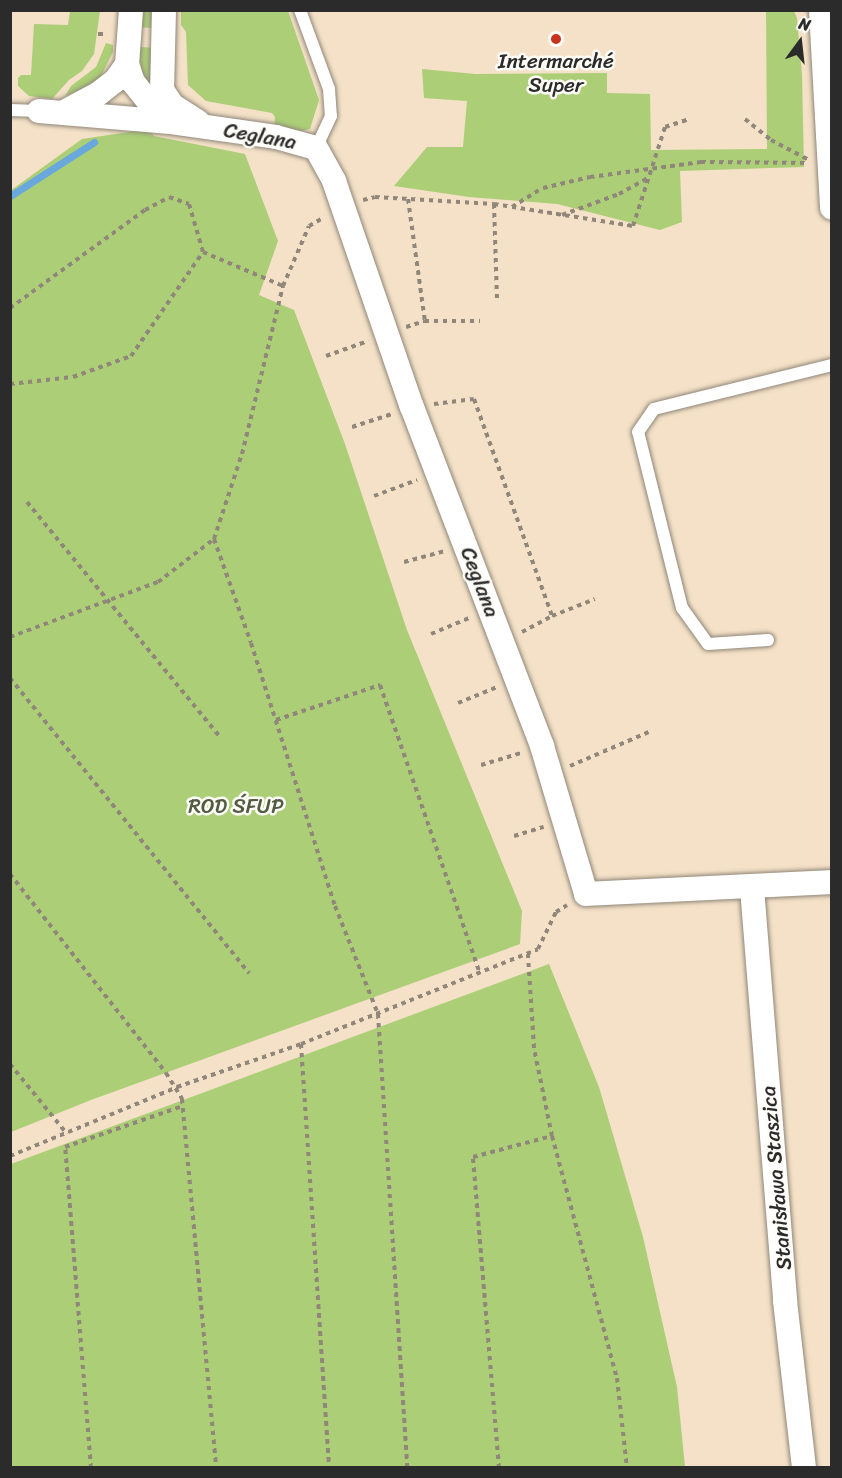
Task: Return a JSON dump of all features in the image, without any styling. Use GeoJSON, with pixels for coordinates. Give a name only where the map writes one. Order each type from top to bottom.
{"type":"FeatureCollection","features":[{"type":"Feature","properties":{"kind":"street"},"geometry":{"type":"LineString","coordinates":[[131,10],[127,64],[133,82],[156,112]]}},
{"type":"Feature","properties":{"kind":"street","name":"Ceglana"},"geometry":{"type":"LineString","coordinates":[[164,10],[162,77],[164,97],[183,114],[206,127]]}},
{"type":"Feature","properties":{"kind":"street"},"geometry":{"type":"LineString","coordinates":[[821,10],[831,208]]}},
{"type":"Feature","properties":{"kind":"street"},"geometry":{"type":"LineString","coordinates":[[50,112],[98,94],[116,80],[127,64]]}},
{"type":"Feature","properties":{"kind":"street","name":"Ceglana"},"geometry":{"type":"LineString","coordinates":[[156,112],[154,98],[162,77]]}},
{"type":"Feature","properties":{"kind":"street","name":"Ceglana"},"geometry":{"type":"LineString","coordinates":[[50,112],[122,118],[156,112],[206,127],[276,137],[316,148],[334,181],[412,407],[542,747],[586,894]]}},
{"type":"Feature","properties":{"kind":"street"},"geometry":{"type":"LineString","coordinates":[[586,894],[752,888],[831,882]]}},
{"type":"Feature","properties":{"kind":"street","name":"Stanisława Staszica"},"geometry":{"type":"LineString","coordinates":[[752,888],[784,1289],[804,1467]]}},
{"type":"Feature","properties":{"kind":"lane"},"geometry":{"type":"LineString","coordinates":[[300,10],[329,89],[331,116],[316,148]]}},
{"type":"Feature","properties":{"kind":"lane"},"geometry":{"type":"LineString","coordinates":[[10,110],[50,112]]}},
{"type":"Feature","properties":{"kind":"lane"},"geometry":{"type":"LineString","coordinates":[[768,640],[708,644],[682,608],[638,432],[654,410],[831,365]]}},
{"type":"Feature","properties":{"kind":"path"},"geometry":{"type":"LineString","coordinates":[[10,637],[158,582],[214,539],[242,454],[284,286],[309,226],[342,206],[375,196],[494,204],[633,226],[665,127],[689,119]]}},
{"type":"Feature","properties":{"kind":"path"},"geometry":{"type":"LineString","coordinates":[[511,207],[543,188],[590,177],[651,168],[701,162],[816,164],[771,140],[745,119]]}},
{"type":"Feature","properties":{"kind":"path"},"geometry":{"type":"LineString","coordinates":[[560,215],[619,194],[649,177]]}},
{"type":"Feature","properties":{"kind":"path"},"geometry":{"type":"LineString","coordinates":[[10,308],[145,210],[169,197],[189,204],[204,252],[284,286]]}},
{"type":"Feature","properties":{"kind":"path"},"geometry":{"type":"LineString","coordinates":[[408,199],[425,321]]}},
{"type":"Feature","properties":{"kind":"path"},"geometry":{"type":"LineString","coordinates":[[494,204],[497,299]]}},
{"type":"Feature","properties":{"kind":"path"},"geometry":{"type":"LineString","coordinates":[[10,384],[73,377],[131,356],[204,252]]}},
{"type":"Feature","properties":{"kind":"path"},"geometry":{"type":"LineString","coordinates":[[352,427],[412,407],[474,399],[552,616]]}},
{"type":"Feature","properties":{"kind":"path"},"geometry":{"type":"LineString","coordinates":[[374,496],[437,472]]}},
{"type":"Feature","properties":{"kind":"path"},"geometry":{"type":"LineString","coordinates":[[27,502],[219,736]]}},
{"type":"Feature","properties":{"kind":"path"},"geometry":{"type":"LineString","coordinates":[[214,539],[276,720],[335,906],[378,1014],[407,1467]]}},
{"type":"Feature","properties":{"kind":"path"},"geometry":{"type":"LineString","coordinates":[[404,562],[466,545]]}},
{"type":"Feature","properties":{"kind":"path"},"geometry":{"type":"LineString","coordinates":[[503,643],[552,616],[595,599]]}},
{"type":"Feature","properties":{"kind":"path"},"geometry":{"type":"LineString","coordinates":[[431,634],[489,610]]}},
{"type":"Feature","properties":{"kind":"path"},"geometry":{"type":"LineString","coordinates":[[10,678],[249,973]]}},
{"type":"Feature","properties":{"kind":"path"},"geometry":{"type":"LineString","coordinates":[[458,703],[517,679]]}},
{"type":"Feature","properties":{"kind":"path"},"geometry":{"type":"LineString","coordinates":[[276,720],[380,685],[480,974]]}},
{"type":"Feature","properties":{"kind":"path"},"geometry":{"type":"LineString","coordinates":[[550,775],[651,731]]}},
{"type":"Feature","properties":{"kind":"path"},"geometry":{"type":"LineString","coordinates":[[481,765],[542,747]]}},
{"type":"Feature","properties":{"kind":"path"},"geometry":{"type":"LineString","coordinates":[[514,836],[565,820]]}},
{"type":"Feature","properties":{"kind":"path"},"geometry":{"type":"LineString","coordinates":[[10,874],[177,1087],[183,1106],[216,1467]]}},
{"type":"Feature","properties":{"kind":"path"},"geometry":{"type":"LineString","coordinates":[[10,1156],[68,1134],[177,1087],[301,1044],[538,950],[556,912],[586,894]]}},
{"type":"Feature","properties":{"kind":"path"},"geometry":{"type":"LineString","coordinates":[[528,954],[534,1048],[552,1136],[617,1378],[627,1467]]}},
{"type":"Feature","properties":{"kind":"path"},"geometry":{"type":"LineString","coordinates":[[301,1044],[329,1467]]}},
{"type":"Feature","properties":{"kind":"path"},"geometry":{"type":"LineString","coordinates":[[10,1064],[68,1134]]}},
{"type":"Feature","properties":{"kind":"path"},"geometry":{"type":"LineString","coordinates":[[91,1467],[65,1147],[183,1106]]}},
{"type":"Feature","properties":{"kind":"path"},"geometry":{"type":"LineString","coordinates":[[499,1467],[473,1156],[552,1136]]}},
{"type":"Feature","properties":{"kind":"green space"},"geometry":{"type":"Polygon","coordinates":[[[70,11],[100,11],[94,54],[82,71],[69,80],[52,99],[29,96],[18,86],[18,78],[21,75],[31,75],[34,24],[68,25],[70,11]]]}},
{"type":"Feature","properties":{"kind":"green space"},"geometry":{"type":"Polygon","coordinates":[[[140,11],[164,11],[163,29],[138,27],[140,11]]]}},
{"type":"Feature","properties":{"kind":"green space"},"geometry":{"type":"Polygon","coordinates":[[[181,11],[288,11],[319,100],[310,129],[302,131],[274,127],[275,117],[272,113],[206,101],[188,85],[186,32],[181,25],[181,11]]]}},
{"type":"Feature","properties":{"kind":"green space"},"geometry":{"type":"Polygon","coordinates":[[[766,11],[794,11],[797,18],[802,75],[804,167],[680,171],[682,222],[660,230],[557,204],[469,197],[394,186],[427,147],[463,147],[467,101],[424,98],[422,69],[475,74],[607,73],[607,93],[650,94],[651,150],[767,149],[766,11]]]}},
{"type":"Feature","properties":{"kind":"green space"},"geometry":{"type":"Polygon","coordinates":[[[106,43],[113,45],[113,52],[101,76],[90,85],[65,96],[71,86],[96,67],[106,43]]]}},
{"type":"Feature","properties":{"kind":"green space"},"geometry":{"type":"Polygon","coordinates":[[[138,47],[163,48],[151,79],[146,79],[142,71],[138,47]]]}},
{"type":"Feature","properties":{"kind":"green space","name":"ROD ŚFUP"},"geometry":{"type":"Polygon","coordinates":[[[149,129],[154,136],[245,154],[278,241],[259,295],[294,310],[345,444],[407,630],[522,911],[520,944],[91,1100],[11,1132],[10,191],[82,139],[149,129]]]}},
{"type":"Feature","properties":{"kind":"green space"},"geometry":{"type":"Polygon","coordinates":[[[549,964],[599,1087],[643,1237],[677,1387],[685,1467],[11,1467],[11,1164],[549,964]]]}},
{"type":"Feature","properties":{"kind":"waterway"},"geometry":{"type":"LineString","coordinates":[[10,196],[94,142]]}},
{"type":"Feature","properties":{"kind":"place","name":"Intermarché Super"},"geometry":{"type":"Point","coordinates":[556,39]}}]}
